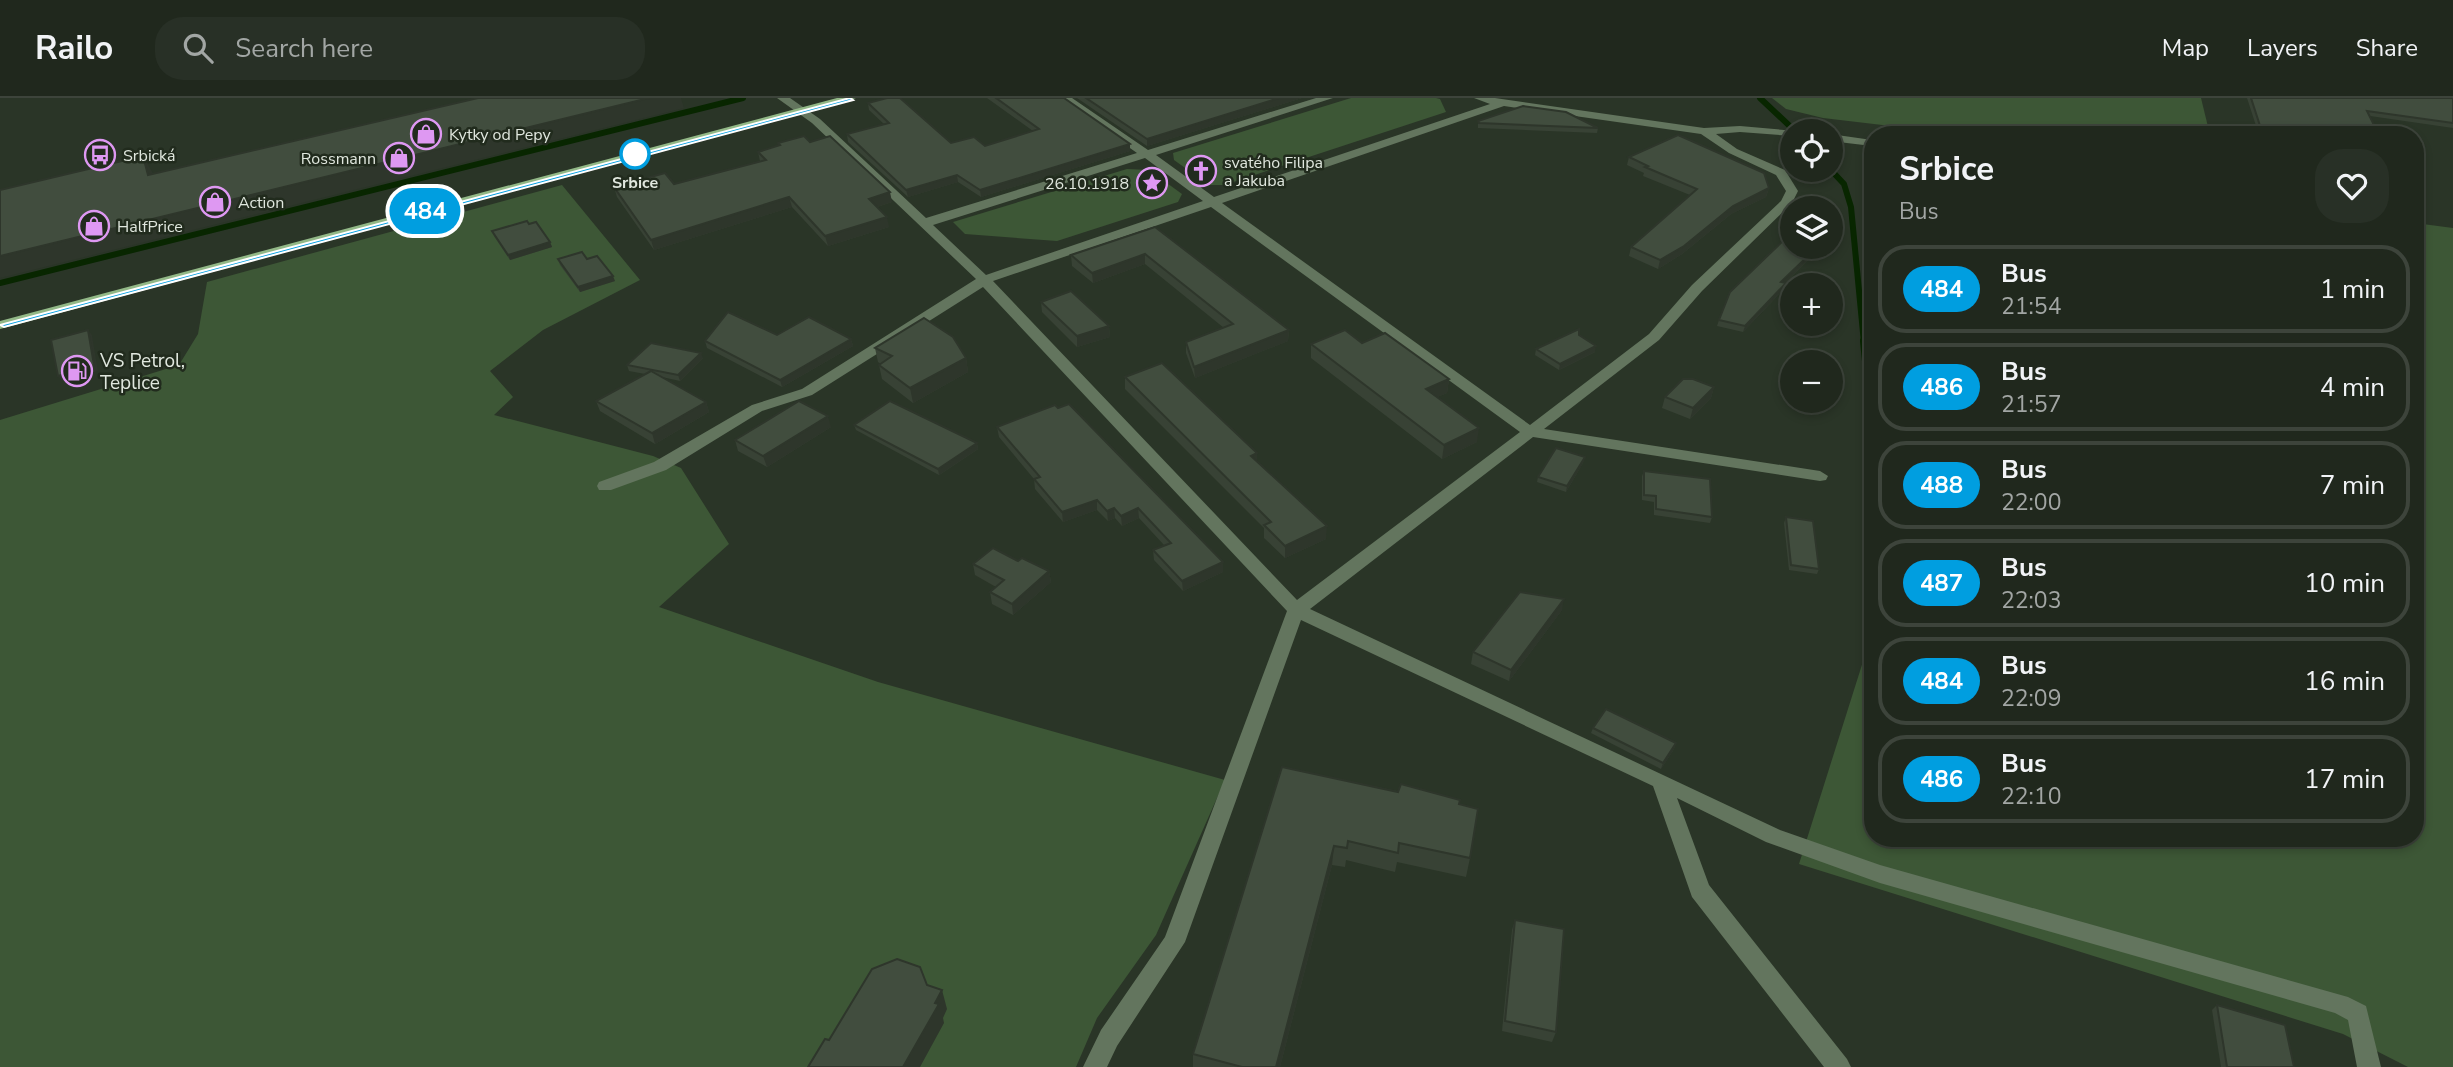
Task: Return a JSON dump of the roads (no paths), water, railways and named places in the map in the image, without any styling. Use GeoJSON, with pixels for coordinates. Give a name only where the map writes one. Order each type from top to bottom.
{"type":"FeatureCollection","features":[{"type":"Feature","properties":{"kind":"main road"},"geometry":{"type":"LineString","coordinates":[[0,325],[850,98]]}},
{"type":"Feature","properties":{"kind":"street"},"geometry":{"type":"LineString","coordinates":[[783,98],[816,121],[984,280],[1296,610],[1773,836],[1880,874],[2340,1004],[2358,1014],[2369,1067]]}},
{"type":"Feature","properties":{"kind":"street"},"geometry":{"type":"LineString","coordinates":[[1065,98],[1149,155],[1530,432],[1820,476]]}},
{"type":"Feature","properties":{"kind":"street"},"geometry":{"type":"LineString","coordinates":[[925,223],[1327,98]]}},
{"type":"Feature","properties":{"kind":"street"},"geometry":{"type":"LineString","coordinates":[[1480,98],[1704,131],[1740,129],[1780,132]]}},
{"type":"Feature","properties":{"kind":"street"},"geometry":{"type":"LineString","coordinates":[[605,486],[660,466],[757,408],[807,392],[984,280],[1503,103]]}},
{"type":"Feature","properties":{"kind":"street"},"geometry":{"type":"LineString","coordinates":[[1095,1067],[1109,1038],[1174,942],[1296,610],[1654,337],[1697,288],[1786,203],[1792,191],[1781,173],[1734,151],[1704,131]]}},
{"type":"Feature","properties":{"kind":"street"},"geometry":{"type":"LineString","coordinates":[[1843,139],[1864,142]]}},
{"type":"Feature","properties":{"kind":"street"},"geometry":{"type":"LineString","coordinates":[[1661,781],[1700,890],[1839,1067]]}},
{"type":"Feature","properties":{"kind":"waterway"},"geometry":{"type":"LineString","coordinates":[[0,283],[743,98]]}},
{"type":"Feature","properties":{"kind":"waterway"},"geometry":{"type":"LineString","coordinates":[[1760,98],[1782,119]]}},
{"type":"Feature","properties":{"kind":"waterway"},"geometry":{"type":"LineString","coordinates":[[1842,182],[1851,207],[1864,343]]}},
{"type":"Feature","properties":{"kind":"place","name":"Kytky od Pepy"},"geometry":{"type":"Point","coordinates":[426,134]}},
{"type":"Feature","properties":{"kind":"place","name":"Srbice"},"geometry":{"type":"Point","coordinates":[635,154]}},
{"type":"Feature","properties":{"kind":"place","name":"Srbická"},"geometry":{"type":"Point","coordinates":[100,155]}},
{"type":"Feature","properties":{"kind":"place","name":"Rossmann"},"geometry":{"type":"Point","coordinates":[399,158]}},
{"type":"Feature","properties":{"kind":"place","name":"svatého Filipa a Jakuba"},"geometry":{"type":"Point","coordinates":[1201,171]}},
{"type":"Feature","properties":{"kind":"place","name":"26.10.1918"},"geometry":{"type":"Point","coordinates":[1152,183]}},
{"type":"Feature","properties":{"kind":"place","name":"Action"},"geometry":{"type":"Point","coordinates":[215,202]}},
{"type":"Feature","properties":{"kind":"place","name":"HalfPrice"},"geometry":{"type":"Point","coordinates":[94,226]}},
{"type":"Feature","properties":{"kind":"place","name":"VS Petrol, Teplice"},"geometry":{"type":"Point","coordinates":[77,371]}}]}
